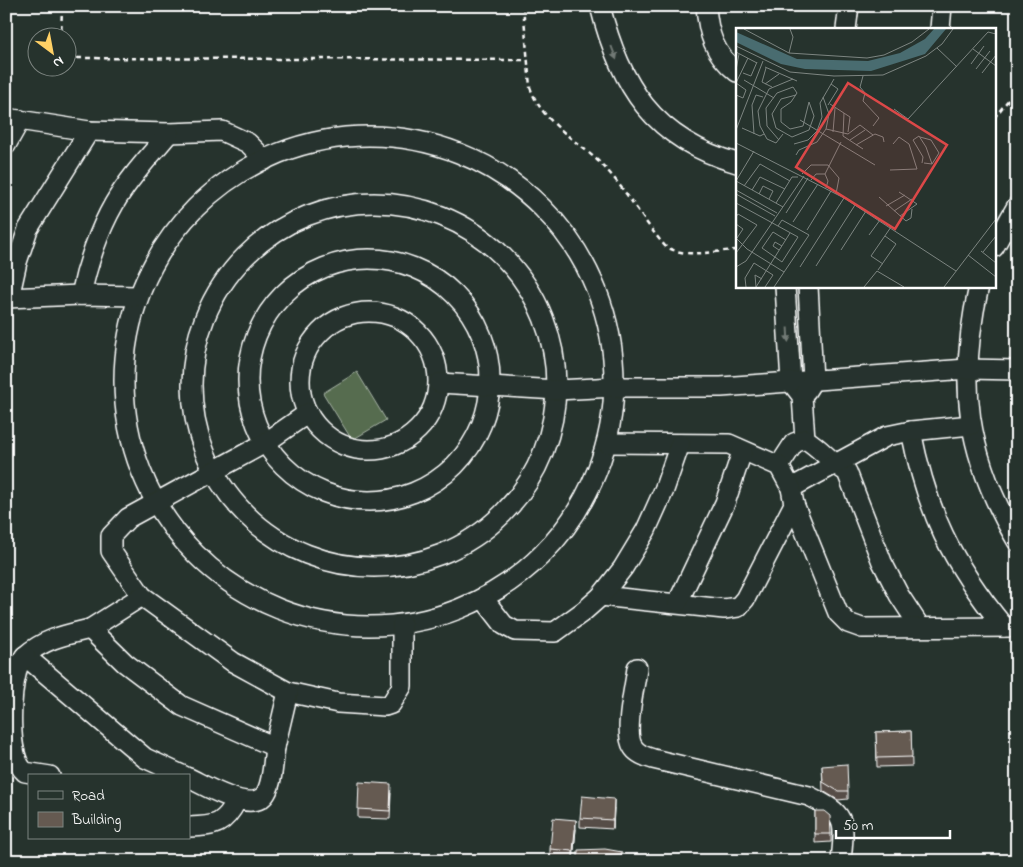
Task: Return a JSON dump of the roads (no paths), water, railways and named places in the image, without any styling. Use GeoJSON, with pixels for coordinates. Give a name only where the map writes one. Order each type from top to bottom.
{"type":"FeatureCollection","features":[{"type":"Feature","properties":{"kind":"street"},"geometry":{"type":"LineString","coordinates":[[600,6],[607,33],[618,62],[637,97],[653,118],[677,136],[710,154],[736,163]]}},
{"type":"Feature","properties":{"kind":"street"},"geometry":{"type":"LineString","coordinates":[[706,6],[709,33],[716,49],[727,64],[736,71]]}},
{"type":"Feature","properties":{"kind":"street"},"geometry":{"type":"LineString","coordinates":[[846,28],[849,6]]}},
{"type":"Feature","properties":{"kind":"street"},"geometry":{"type":"LineString","coordinates":[[940,28],[942,6]]}},
{"type":"Feature","properties":{"kind":"street"},"geometry":{"type":"LineString","coordinates":[[6,145],[13,119],[89,131],[222,132],[248,143],[265,160]]}},
{"type":"Feature","properties":{"kind":"street"},"geometry":{"type":"LineString","coordinates":[[89,131],[28,229],[8,298],[81,295],[138,296]]}},
{"type":"Feature","properties":{"kind":"street"},"geometry":{"type":"LineString","coordinates":[[81,295],[87,273],[114,205],[133,177],[169,133]]}},
{"type":"Feature","properties":{"kind":"street"},"geometry":{"type":"LineString","coordinates":[[348,136],[412,139],[442,146],[500,172],[526,191],[549,213],[569,237],[586,264],[599,293],[608,323],[614,355],[615,386],[607,443],[593,481],[568,523],[548,548],[518,576],[484,598],[448,613],[402,624],[344,625],[312,620],[280,610],[250,597],[222,579],[197,558],[152,504],[130,441],[124,406],[123,370],[127,335],[138,296],[164,245],[205,198],[230,179],[265,160],[286,150],[316,141],[348,136]]}},
{"type":"Feature","properties":{"kind":"street"},"geometry":{"type":"LineString","coordinates":[[388,204],[424,209],[449,218],[473,231],[494,247],[519,274],[542,312],[551,337],[556,363],[557,390],[553,424],[542,456],[526,486],[505,512],[479,534],[449,551],[417,562],[384,568],[350,566],[317,559],[286,546],[258,527],[234,504],[212,472],[195,426],[191,399],[191,372],[198,337],[215,296],[236,266],[269,236],[292,222],[317,212],[344,205],[388,204]]}},
{"type":"Feature","properties":{"kind":"street"},"geometry":{"type":"LineString","coordinates":[[996,243],[1017,206]]}},
{"type":"Feature","properties":{"kind":"street"},"geometry":{"type":"LineString","coordinates":[[365,259],[403,264],[431,275],[450,288],[465,304],[478,324],[486,345],[491,367],[491,384],[484,420],[471,447],[450,470],[425,488],[397,498],[366,501],[336,497],[308,485],[284,467],[265,443],[255,422],[249,400],[249,370],[257,333],[273,307],[300,280],[320,269],[342,262],[365,259]]}},
{"type":"Feature","properties":{"kind":"street"},"geometry":{"type":"LineString","coordinates":[[786,288],[797,389],[805,439]]}},
{"type":"Feature","properties":{"kind":"street"},"geometry":{"type":"LineString","coordinates":[[808,288],[813,380]]}},
{"type":"Feature","properties":{"kind":"street"},"geometry":{"type":"LineString","coordinates":[[980,288],[970,326],[966,369],[971,424],[981,467],[997,508],[1017,541]]}},
{"type":"Feature","properties":{"kind":"street"},"geometry":{"type":"LineString","coordinates":[[365,312],[382,313],[399,318],[413,327],[434,354],[439,382],[434,406],[426,421],[414,434],[399,444],[382,449],[364,450],[347,447],[324,434],[308,413],[302,397],[300,380],[302,363],[309,347],[319,334],[333,323],[348,315],[365,312]]}},
{"type":"Feature","properties":{"kind":"street"},"geometry":{"type":"LineString","coordinates":[[439,382],[491,384],[557,390],[615,386],[797,389],[813,380],[966,369],[1017,370]]}},
{"type":"Feature","properties":{"kind":"street"},"geometry":{"type":"LineString","coordinates":[[308,413],[265,443],[128,518],[111,536],[111,552],[142,596],[233,662],[288,692],[338,703],[385,706],[391,704],[402,686],[402,624]]}},
{"type":"Feature","properties":{"kind":"street"},"geometry":{"type":"LineString","coordinates":[[601,596],[678,602],[724,609],[738,607],[745,599],[792,496],[834,464],[875,441],[911,431],[971,424]]}},
{"type":"Feature","properties":{"kind":"street"},"geometry":{"type":"LineString","coordinates":[[911,431],[919,474],[933,516],[952,556],[976,593],[1010,627]]}},
{"type":"Feature","properties":{"kind":"street"},"geometry":{"type":"LineString","coordinates":[[779,466],[794,443],[805,439],[816,445],[834,464],[847,472],[882,562],[899,595],[920,627]]}},
{"type":"Feature","properties":{"kind":"street"},"geometry":{"type":"LineString","coordinates":[[607,443],[680,444],[712,442],[729,444],[742,452],[779,466],[838,613],[848,623],[862,628],[1010,627]]}},
{"type":"Feature","properties":{"kind":"street"},"geometry":{"type":"LineString","coordinates":[[484,598],[504,625],[514,631],[530,633],[555,632],[601,596],[623,568],[646,530],[664,490],[680,444]]}},
{"type":"Feature","properties":{"kind":"street"},"geometry":{"type":"LineString","coordinates":[[678,602],[725,503],[742,452]]}},
{"type":"Feature","properties":{"kind":"street"},"geometry":{"type":"LineString","coordinates":[[38,774],[25,772],[17,762],[15,754],[12,706],[17,667],[25,656],[38,645],[51,639],[90,629],[142,596]]}},
{"type":"Feature","properties":{"kind":"street"},"geometry":{"type":"LineString","coordinates":[[90,629],[124,664],[182,706],[275,747]]}},
{"type":"Feature","properties":{"kind":"street"},"geometry":{"type":"LineString","coordinates":[[25,656],[145,758],[180,774]]}},
{"type":"Feature","properties":{"kind":"street"},"geometry":{"type":"LineString","coordinates":[[637,668],[628,732],[632,747],[641,755],[653,759],[809,796],[830,806],[840,817],[845,828],[841,861]]}},
{"type":"Feature","properties":{"kind":"street"},"geometry":{"type":"LineString","coordinates":[[190,778],[237,800],[253,802],[261,799],[267,791],[288,692]]}},
{"type":"Feature","properties":{"kind":"street"},"geometry":{"type":"LineString","coordinates":[[190,827],[218,824],[230,814],[237,800]]}}]}
